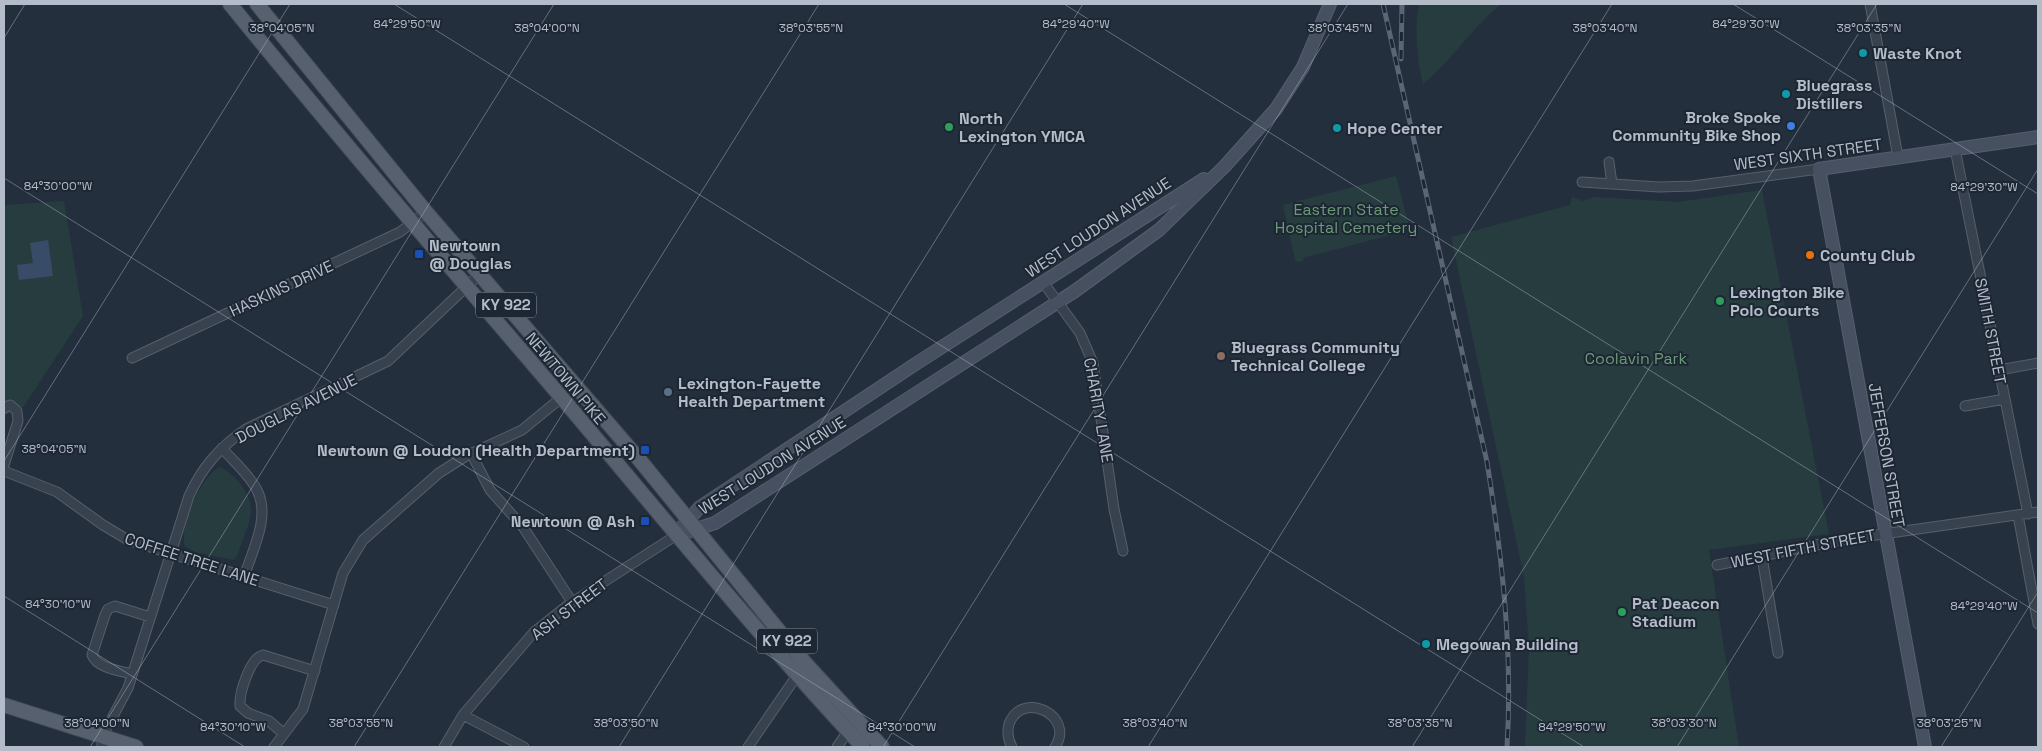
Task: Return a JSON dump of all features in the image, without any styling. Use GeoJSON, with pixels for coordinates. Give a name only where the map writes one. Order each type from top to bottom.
{"type":"FeatureCollection","features":[{"type":"Feature","properties":{"kind":"main road","name":"NEWTOWN PIKE"},"geometry":{"type":"LineString","coordinates":[[230,4],[412,224],[562,398],[675,536],[802,669],[852,725],[882,747]]}},
{"type":"Feature","properties":{"kind":"main road","name":"WEST LOUDON AVENUE"},"geometry":{"type":"LineString","coordinates":[[675,536],[715,523],[1057,302],[1159,230],[1225,166],[1272,114],[1292,86],[1309,55],[1330,4]]}},
{"type":"Feature","properties":{"kind":"main road","name":"NEWTOWN PIKE"},"geometry":{"type":"LineString","coordinates":[[261,9],[426,212],[688,519],[802,669]]}},
{"type":"Feature","properties":{"kind":"main road"},"geometry":{"type":"LineString","coordinates":[[248,26],[261,9]]}},
{"type":"Feature","properties":{"kind":"main road","name":"WEST SIXTH STREET"},"geometry":{"type":"LineString","coordinates":[[1819,169],[2038,136]]}},
{"type":"Feature","properties":{"kind":"main road","name":"WEST LOUDON AVENUE"},"geometry":{"type":"LineString","coordinates":[[675,536],[688,519],[708,502],[1043,282],[1225,166]]}},
{"type":"Feature","properties":{"kind":"main road","name":"JEFFERSON STREET"},"geometry":{"type":"LineString","coordinates":[[1819,169],[1884,533],[1925,747]]}},
{"type":"Feature","properties":{"kind":"main road"},"geometry":{"type":"LineString","coordinates":[[4,705],[102,742],[136,747]]}},
{"type":"Feature","properties":{"kind":"main road","name":"NEWTOWN PIKE"},"geometry":{"type":"LineString","coordinates":[[852,725],[863,747]]}},
{"type":"Feature","properties":{"kind":"street"},"geometry":{"type":"LineString","coordinates":[[1870,4],[1898,157]]}},
{"type":"Feature","properties":{"kind":"street","name":"SMITH STREET"},"geometry":{"type":"LineString","coordinates":[[1954,149],[2005,399],[2038,624]]}},
{"type":"Feature","properties":{"kind":"street"},"geometry":{"type":"LineString","coordinates":[[1609,162],[1612,184]]}},
{"type":"Feature","properties":{"kind":"street","name":"WEST SIXTH STREET"},"geometry":{"type":"LineString","coordinates":[[1582,182],[1659,187],[1692,186],[1819,169]]}},
{"type":"Feature","properties":{"kind":"street","name":"HASKINS DRIVE"},"geometry":{"type":"LineString","coordinates":[[132,358],[412,224],[426,212]]}},
{"type":"Feature","properties":{"kind":"street","name":"DOUGLAS AVENUE"},"geometry":{"type":"LineString","coordinates":[[102,742],[122,702],[170,554],[195,482],[202,470],[222,448],[246,430],[388,361],[480,274]]}},
{"type":"Feature","properties":{"kind":"street","name":"CHARITY LANE"},"geometry":{"type":"LineString","coordinates":[[1043,282],[1080,333],[1093,363],[1114,509],[1123,551]]}},
{"type":"Feature","properties":{"kind":"street"},"geometry":{"type":"LineString","coordinates":[[1999,370],[2038,364]]}},
{"type":"Feature","properties":{"kind":"street"},"geometry":{"type":"LineString","coordinates":[[274,747],[303,709],[348,563],[364,540],[439,473],[471,453],[522,430],[562,398]]}},
{"type":"Feature","properties":{"kind":"street"},"geometry":{"type":"LineString","coordinates":[[1965,406],[2005,399]]}},
{"type":"Feature","properties":{"kind":"street"},"geometry":{"type":"LineString","coordinates":[[4,408],[10,405],[17,411],[18,421],[4,465]]}},
{"type":"Feature","properties":{"kind":"street"},"geometry":{"type":"LineString","coordinates":[[222,448],[253,484],[260,498],[263,510],[262,520],[244,577]]}},
{"type":"Feature","properties":{"kind":"street"},"geometry":{"type":"LineString","coordinates":[[471,453],[490,490],[523,527],[572,602]]}},
{"type":"Feature","properties":{"kind":"street","name":"COFFEE TREE LANE"},"geometry":{"type":"LineString","coordinates":[[4,471],[57,492],[102,525],[128,540],[334,605]]}},
{"type":"Feature","properties":{"kind":"street","name":"WEST FIFTH STREET"},"geometry":{"type":"LineString","coordinates":[[1717,565],[1841,540],[2038,512]]}},
{"type":"Feature","properties":{"kind":"street","name":"ASH STREET"},"geometry":{"type":"LineString","coordinates":[[444,747],[463,715],[529,637],[572,602],[675,536]]}},
{"type":"Feature","properties":{"kind":"street"},"geometry":{"type":"LineString","coordinates":[[1762,557],[1778,653]]}},
{"type":"Feature","properties":{"kind":"street"},"geometry":{"type":"LineString","coordinates":[[132,674],[101,665],[93,659],[92,655],[105,615],[111,607],[115,606],[150,617]]}},
{"type":"Feature","properties":{"kind":"street"},"geometry":{"type":"LineString","coordinates":[[284,734],[269,721],[248,713],[240,706],[251,664],[258,656],[263,655],[315,671]]}},
{"type":"Feature","properties":{"kind":"street"},"geometry":{"type":"LineString","coordinates":[[748,747],[802,669]]}},
{"type":"Feature","properties":{"kind":"street"},"geometry":{"type":"LineString","coordinates":[[1010,746],[1008,728],[1011,720],[1024,709],[1032,707],[1042,708],[1056,718],[1060,736],[1055,747]]}},
{"type":"Feature","properties":{"kind":"street"},"geometry":{"type":"LineString","coordinates":[[463,715],[524,747]]}},
{"type":"Feature","properties":{"kind":"street"},"geometry":{"type":"LineString","coordinates":[[837,747],[852,725]]}},
{"type":"Feature","properties":{"kind":"green space"},"geometry":{"type":"Polygon","coordinates":[[[1419,4],[1501,4],[1423,84],[1417,44],[1419,4]]]}},
{"type":"Feature","properties":{"kind":"green space","name":"Eastern State Hospital Cemetery"},"geometry":{"type":"Polygon","coordinates":[[[1396,176],[1410,230],[1303,258],[1303,261],[1298,262],[1295,260],[1283,205],[1396,176]]]}},
{"type":"Feature","properties":{"kind":"green space","name":"Coolavin Park"},"geometry":{"type":"Polygon","coordinates":[[[1762,190],[1829,534],[1709,550],[1739,747],[1525,747],[1529,647],[1524,577],[1451,237],[1570,205],[1572,197],[1583,201],[1594,197],[1678,202],[1762,190]]]}},
{"type":"Feature","properties":{"kind":"green space"},"geometry":{"type":"Polygon","coordinates":[[[64,201],[83,316],[24,406],[4,416],[5,205],[64,201]]]}},
{"type":"Feature","properties":{"kind":"green space"},"geometry":{"type":"Polygon","coordinates":[[[220,467],[241,484],[248,496],[251,509],[248,525],[234,560],[195,552],[185,546],[185,527],[193,503],[206,480],[220,467]]]}},
{"type":"Feature","properties":{"kind":"water"},"geometry":{"type":"Polygon","coordinates":[[[48,240],[53,276],[19,280],[17,265],[33,263],[30,243],[48,240]]]}},
{"type":"Feature","properties":{"kind":"railway"},"geometry":{"type":"LineString","coordinates":[[1383,4],[1487,462],[1502,568],[1505,604],[1509,676],[1507,747]]}},
{"type":"Feature","properties":{"kind":"railway"},"geometry":{"type":"LineString","coordinates":[[1401,59],[1402,4]]}},
{"type":"Feature","properties":{"kind":"place","name":"Waste Knot"},"geometry":{"type":"Point","coordinates":[1863,53]}},
{"type":"Feature","properties":{"kind":"place","name":"Bluegrass Distillers"},"geometry":{"type":"Point","coordinates":[1786,94]}},
{"type":"Feature","properties":{"kind":"place","name":"Broke Spoke Community Bike Shop"},"geometry":{"type":"Point","coordinates":[1791,126]}},
{"type":"Feature","properties":{"kind":"place","name":"North Lexington YMCA"},"geometry":{"type":"Point","coordinates":[949,127]}},
{"type":"Feature","properties":{"kind":"place","name":"Hope Center"},"geometry":{"type":"Point","coordinates":[1337,128]}},
{"type":"Feature","properties":{"kind":"place","name":"Newtown @ Douglas"},"geometry":{"type":"Point","coordinates":[419,254]}},
{"type":"Feature","properties":{"kind":"place","name":"County Club"},"geometry":{"type":"Point","coordinates":[1810,255]}},
{"type":"Feature","properties":{"kind":"place","name":"Lexington Bike Polo Courts"},"geometry":{"type":"Point","coordinates":[1720,301]}},
{"type":"Feature","properties":{"kind":"place","name":"Bluegrass Community Technical College"},"geometry":{"type":"Point","coordinates":[1221,356]}},
{"type":"Feature","properties":{"kind":"place","name":"Lexington-Fayette Health Department"},"geometry":{"type":"Point","coordinates":[668,392]}},
{"type":"Feature","properties":{"kind":"place","name":"Newtown @ Loudon (Health Department)"},"geometry":{"type":"Point","coordinates":[645,450]}},
{"type":"Feature","properties":{"kind":"place","name":"Newtown @ Ash"},"geometry":{"type":"Point","coordinates":[645,521]}},
{"type":"Feature","properties":{"kind":"place","name":"Pat Deacon Stadium"},"geometry":{"type":"Point","coordinates":[1622,612]}},
{"type":"Feature","properties":{"kind":"place","name":"Megowan Building"},"geometry":{"type":"Point","coordinates":[1426,644]}}]}
